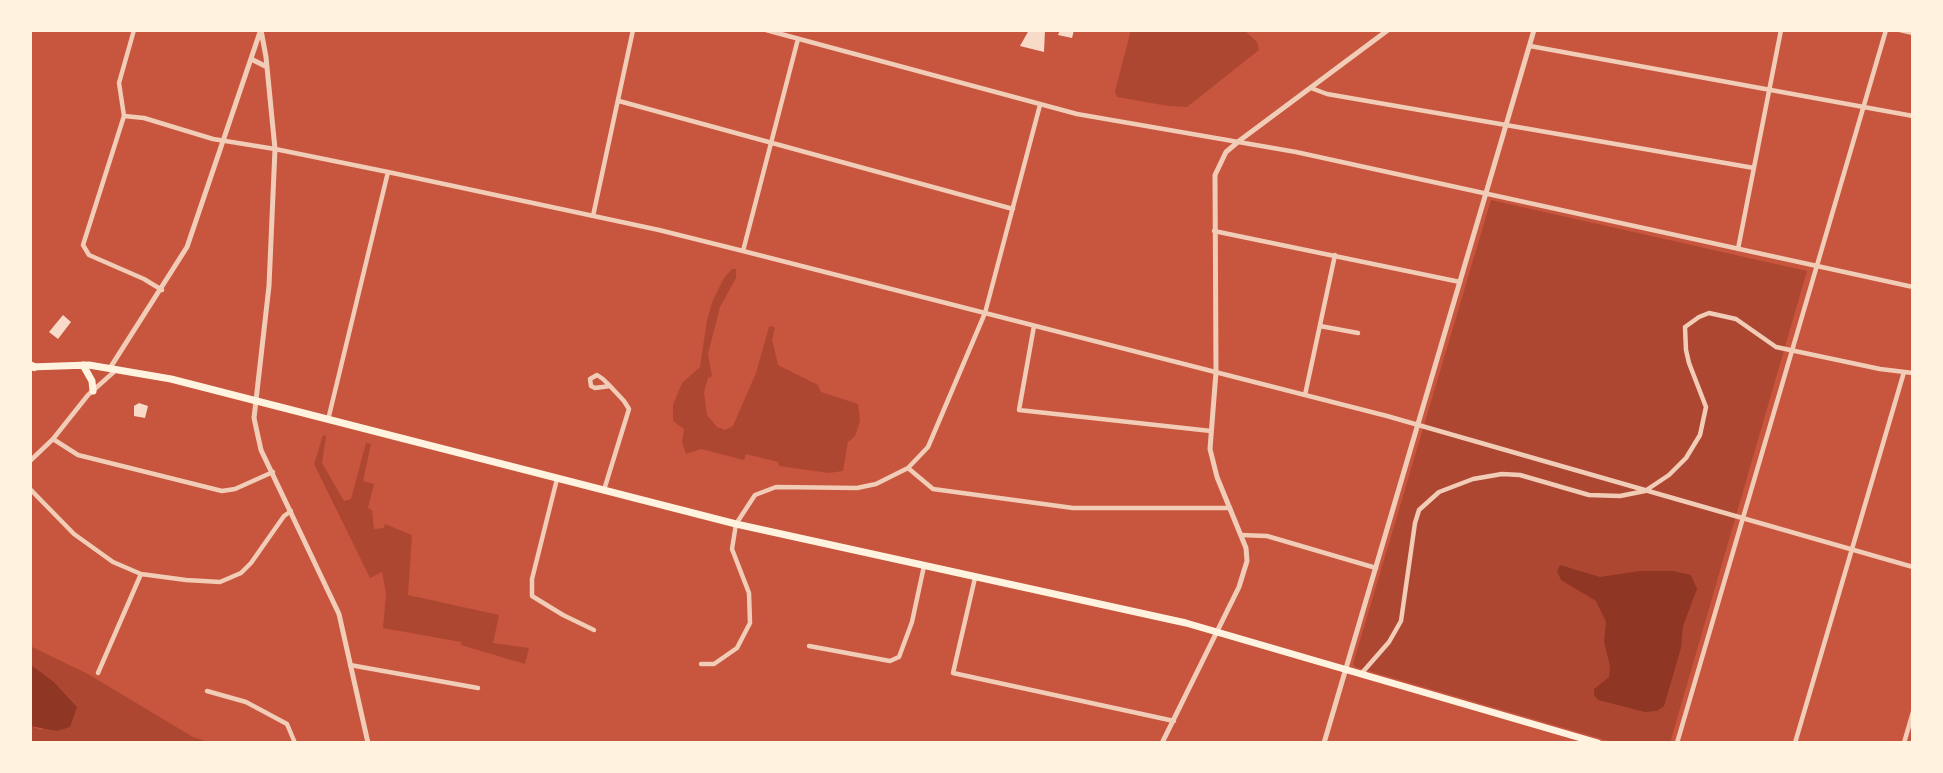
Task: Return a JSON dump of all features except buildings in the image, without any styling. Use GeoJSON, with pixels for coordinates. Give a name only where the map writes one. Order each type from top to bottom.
{"type":"FeatureCollection","features":[{"type":"Feature","properties":{"kind":"highway"},"geometry":{"type":"LineString","coordinates":[[83,365],[92,381],[93,391]]}},
{"type":"Feature","properties":{"kind":"highway"},"geometry":{"type":"LineString","coordinates":[[32,366],[83,365],[162,377],[736,524],[1216,632],[1598,743]]}},
{"type":"Feature","properties":{"kind":"street"},"geometry":{"type":"LineString","coordinates":[[134,30],[119,83],[124,116],[83,245],[89,255],[162,290]]}},
{"type":"Feature","properties":{"kind":"street"},"geometry":{"type":"LineString","coordinates":[[30,461],[53,439],[114,369],[190,239],[261,30]]}},
{"type":"Feature","properties":{"kind":"street"},"geometry":{"type":"LineString","coordinates":[[261,30],[275,149],[269,286],[254,401],[256,435],[339,614],[368,743]]}},
{"type":"Feature","properties":{"kind":"street"},"geometry":{"type":"LineString","coordinates":[[594,216],[633,30]]}},
{"type":"Feature","properties":{"kind":"street"},"geometry":{"type":"LineString","coordinates":[[766,30],[1077,114],[1239,141],[1913,287]]}},
{"type":"Feature","properties":{"kind":"street"},"geometry":{"type":"LineString","coordinates":[[1162,743],[1244,573],[1247,561],[1241,535],[1213,465],[1211,431],[1216,372],[1215,175],[1226,152],[1239,141],[1388,30]]}},
{"type":"Feature","properties":{"kind":"street"},"geometry":{"type":"LineString","coordinates":[[1324,743],[1534,30]]}},
{"type":"Feature","properties":{"kind":"street"},"geometry":{"type":"LineString","coordinates":[[1738,249],[1781,30]]}},
{"type":"Feature","properties":{"kind":"street"},"geometry":{"type":"LineString","coordinates":[[1677,743],[1887,30]]}},
{"type":"Feature","properties":{"kind":"street"},"geometry":{"type":"LineString","coordinates":[[1900,30],[1913,33]]}},
{"type":"Feature","properties":{"kind":"street"},"geometry":{"type":"LineString","coordinates":[[743,251],[798,39]]}},
{"type":"Feature","properties":{"kind":"street"},"geometry":{"type":"LineString","coordinates":[[1530,46],[1913,116]]}},
{"type":"Feature","properties":{"kind":"street"},"geometry":{"type":"LineString","coordinates":[[251,59],[267,67]]}},
{"type":"Feature","properties":{"kind":"street"},"geometry":{"type":"LineString","coordinates":[[1311,88],[1327,94],[1754,168]]}},
{"type":"Feature","properties":{"kind":"street"},"geometry":{"type":"LineString","coordinates":[[619,101],[1013,209]]}},
{"type":"Feature","properties":{"kind":"street"},"geometry":{"type":"LineString","coordinates":[[701,664],[714,664],[737,648],[750,623],[749,593],[732,549],[736,524],[747,503],[764,490],[776,487],[857,488],[885,481],[908,468],[928,447],[985,313],[1040,105]]}},
{"type":"Feature","properties":{"kind":"street"},"geometry":{"type":"LineString","coordinates":[[124,116],[144,118],[223,141],[388,172],[743,251],[1432,429],[1913,567]]}},
{"type":"Feature","properties":{"kind":"street"},"geometry":{"type":"LineString","coordinates":[[328,420],[388,172]]}},
{"type":"Feature","properties":{"kind":"street"},"geometry":{"type":"LineString","coordinates":[[1214,231],[1460,282]]}},
{"type":"Feature","properties":{"kind":"street"},"geometry":{"type":"LineString","coordinates":[[1305,395],[1335,255]]}},
{"type":"Feature","properties":{"kind":"street"},"geometry":{"type":"LineString","coordinates":[[1361,674],[1389,642],[1401,621],[1414,523],[1419,510],[1439,492],[1473,479],[1502,474],[1520,475],[1589,495],[1620,496],[1645,491],[1669,475],[1686,458],[1700,435],[1705,420],[1706,407],[1689,363],[1685,327],[1699,316],[1718,314],[1736,319],[1776,347],[1880,369],[1913,373]]}},
{"type":"Feature","properties":{"kind":"street"},"geometry":{"type":"LineString","coordinates":[[1034,326],[1019,410],[1211,431]]}},
{"type":"Feature","properties":{"kind":"street"},"geometry":{"type":"LineString","coordinates":[[1320,326],[1358,333]]}},
{"type":"Feature","properties":{"kind":"street"},"geometry":{"type":"LineString","coordinates":[[1795,743],[1904,372]]}},
{"type":"Feature","properties":{"kind":"street"},"geometry":{"type":"LineString","coordinates":[[604,490],[629,414],[624,401],[610,386]]}},
{"type":"Feature","properties":{"kind":"street"},"geometry":{"type":"LineString","coordinates":[[53,439],[78,455],[222,491],[235,489],[273,472]]}},
{"type":"Feature","properties":{"kind":"street"},"geometry":{"type":"LineString","coordinates":[[908,468],[933,489],[1073,508],[1230,508]]}},
{"type":"Feature","properties":{"kind":"street"},"geometry":{"type":"LineString","coordinates":[[557,478],[532,579],[532,596],[562,615],[594,630]]}},
{"type":"Feature","properties":{"kind":"street"},"geometry":{"type":"LineString","coordinates":[[30,489],[56,518],[98,552],[141,574],[186,580],[220,582],[231,578],[251,563],[279,523],[291,511]]}},
{"type":"Feature","properties":{"kind":"street"},"geometry":{"type":"LineString","coordinates":[[1241,535],[1267,536],[1376,568]]}},
{"type":"Feature","properties":{"kind":"street"},"geometry":{"type":"LineString","coordinates":[[809,646],[890,661],[899,657],[912,622],[924,566]]}},
{"type":"Feature","properties":{"kind":"street"},"geometry":{"type":"LineString","coordinates":[[99,673],[141,574]]}},
{"type":"Feature","properties":{"kind":"street"},"geometry":{"type":"LineString","coordinates":[[975,578],[953,673],[1174,720]]}},
{"type":"Feature","properties":{"kind":"street"},"geometry":{"type":"LineString","coordinates":[[350,665],[478,688]]}},
{"type":"Feature","properties":{"kind":"street"},"geometry":{"type":"LineString","coordinates":[[207,691],[246,702],[287,724],[295,743]]}},
{"type":"Feature","properties":{"kind":"street"},"geometry":{"type":"LineString","coordinates":[[1904,743],[1913,712]]}},
{"type":"Feature","properties":{"kind":"shaded area"},"geometry":{"type":"Polygon","coordinates":[[[1131,30],[1244,30],[1257,42],[1259,50],[1187,107],[1168,106],[1117,97],[1115,91],[1131,30]]]}},
{"type":"Feature","properties":{"kind":"shaded area"},"geometry":{"type":"Polygon","coordinates":[[[1491,200],[1807,271],[1670,743],[1616,743],[1355,667],[1353,664],[1491,200]]]}},
{"type":"Feature","properties":{"kind":"shaded area"},"geometry":{"type":"Polygon","coordinates":[[[732,269],[736,269],[736,278],[720,307],[708,354],[712,376],[708,378],[704,392],[707,415],[717,427],[725,430],[733,426],[756,373],[769,327],[772,326],[775,328],[772,339],[778,365],[818,385],[821,392],[858,404],[860,421],[855,436],[848,442],[843,471],[829,473],[779,466],[778,462],[746,454],[744,460],[701,449],[686,454],[682,442],[684,429],[673,421],[673,405],[682,383],[700,367],[707,320],[713,300],[724,278],[732,269]]]}},
{"type":"Feature","properties":{"kind":"shaded area"},"geometry":{"type":"Polygon","coordinates":[[[323,435],[326,436],[322,463],[344,501],[351,499],[366,443],[371,444],[363,481],[374,484],[368,508],[372,510],[374,529],[384,528],[385,524],[412,535],[408,595],[499,615],[493,643],[529,648],[525,664],[461,645],[461,642],[383,628],[386,594],[382,572],[370,578],[314,464],[323,435]]]}},
{"type":"Feature","properties":{"kind":"shaded area"},"geometry":{"type":"Polygon","coordinates":[[[1560,565],[1600,577],[1640,571],[1673,571],[1691,575],[1697,589],[1683,626],[1681,648],[1664,706],[1657,711],[1645,712],[1598,700],[1594,695],[1594,689],[1609,677],[1610,666],[1604,642],[1606,622],[1596,601],[1561,580],[1557,571],[1560,565]]]}},
{"type":"Feature","properties":{"kind":"shaded area"},"geometry":{"type":"Polygon","coordinates":[[[30,646],[88,674],[193,737],[211,743],[30,743],[30,726],[41,730],[77,707],[54,682],[30,664],[30,646]]]}},
{"type":"Feature","properties":{"kind":"shaded area"},"geometry":{"type":"Polygon","coordinates":[[[30,664],[54,682],[77,707],[70,727],[57,731],[30,726],[30,664]]]}}]}
